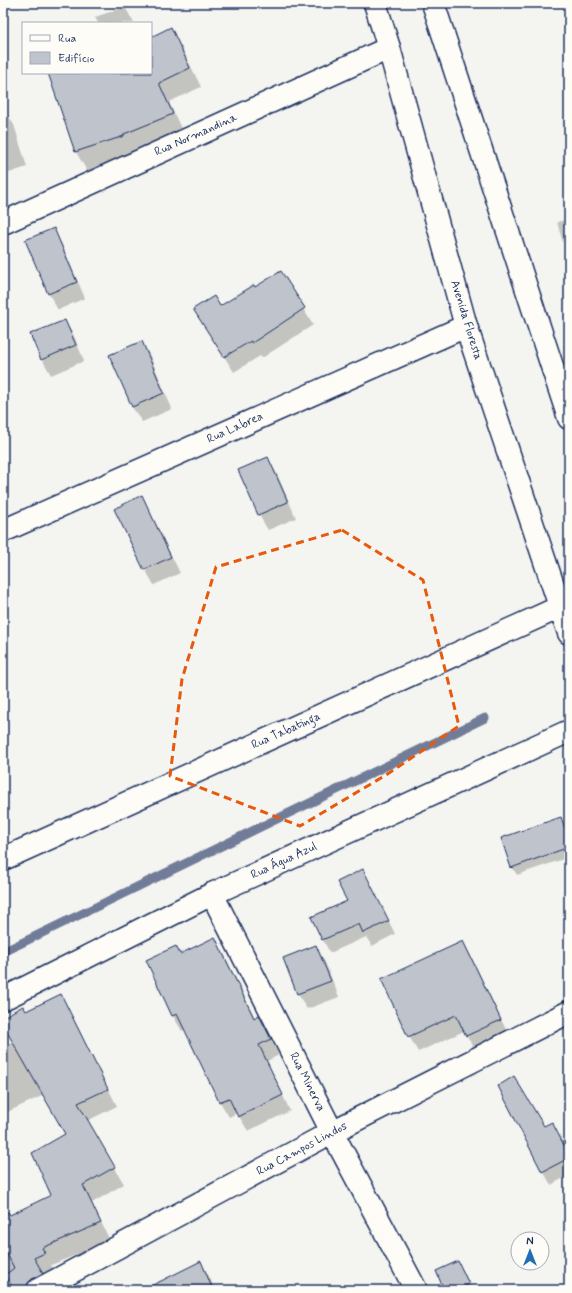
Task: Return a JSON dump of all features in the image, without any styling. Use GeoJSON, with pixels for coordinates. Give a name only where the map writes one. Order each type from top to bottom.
{"type":"FeatureCollection","features":[{"type":"Feature","properties":{"kind":"street","name":"Avenida Floresta"},"geometry":{"type":"LineString","coordinates":[[375,3],[389,48],[466,326],[564,605],[569,633]]}},
{"type":"Feature","properties":{"kind":"street"},"geometry":{"type":"LineString","coordinates":[[433,3],[569,418]]}},
{"type":"Feature","properties":{"kind":"street","name":"Rua Normandina"},"geometry":{"type":"LineString","coordinates":[[3,223],[389,48]]}},
{"type":"Feature","properties":{"kind":"street","name":"Rua Labrea"},"geometry":{"type":"LineString","coordinates":[[3,531],[466,326]]}},
{"type":"Feature","properties":{"kind":"street","name":"Rua Tabatinga"},"geometry":{"type":"LineString","coordinates":[[3,859],[564,605]]}},
{"type":"Feature","properties":{"kind":"street","name":"Rua Água Azul"},"geometry":{"type":"LineString","coordinates":[[3,999],[212,894],[569,731]]}},
{"type":"Feature","properties":{"kind":"street","name":"Rua Minerva"},"geometry":{"type":"LineString","coordinates":[[212,894],[332,1132],[416,1290]]}},
{"type":"Feature","properties":{"kind":"street","name":"Rua Campos Lindos"},"geometry":{"type":"LineString","coordinates":[[38,1290],[332,1132],[569,1012]]}},
{"type":"Feature","properties":{"kind":"highlighted area"},"geometry":{"type":"Polygon","coordinates":[[[342,530],[423,580],[459,726],[386,775],[300,826],[170,776],[182,679],[216,567],[342,530]]]}},
{"type":"Feature","properties":{"kind":"building"},"geometry":{"type":"Polygon","coordinates":[[[171,27],[190,68],[159,83],[173,114],[124,134],[124,136],[75,152],[48,74],[152,74],[152,36],[171,27]]]}},
{"type":"Feature","properties":{"kind":"building"},"geometry":{"type":"Polygon","coordinates":[[[54,228],[77,282],[48,294],[25,240],[54,228]]]}},
{"type":"Feature","properties":{"kind":"building"},"geometry":{"type":"Polygon","coordinates":[[[281,271],[305,308],[252,343],[251,341],[224,357],[193,309],[214,296],[220,306],[254,285],[255,287],[281,271]]]}},
{"type":"Feature","properties":{"kind":"building"},"geometry":{"type":"Polygon","coordinates":[[[65,320],[76,345],[41,360],[30,334],[65,320]]]}},
{"type":"Feature","properties":{"kind":"building"},"geometry":{"type":"Polygon","coordinates":[[[142,341],[164,393],[132,407],[109,355],[142,341]]]}},
{"type":"Feature","properties":{"kind":"building"},"geometry":{"type":"Polygon","coordinates":[[[268,457],[288,502],[258,515],[238,470],[268,457]]]}},
{"type":"Feature","properties":{"kind":"building"},"geometry":{"type":"Polygon","coordinates":[[[142,495],[171,557],[144,570],[114,509],[142,495]]]}},
{"type":"Feature","properties":{"kind":"building"},"geometry":{"type":"Polygon","coordinates":[[[561,817],[569,840],[569,847],[511,868],[501,838],[561,817]]]}},
{"type":"Feature","properties":{"kind":"building"},"geometry":{"type":"Polygon","coordinates":[[[363,869],[389,921],[363,933],[359,924],[322,940],[311,917],[347,901],[337,882],[363,869]]]}},
{"type":"Feature","properties":{"kind":"building"},"geometry":{"type":"Polygon","coordinates":[[[215,937],[254,1018],[259,1015],[271,1039],[259,1045],[283,1095],[238,1117],[229,1098],[219,1102],[177,1014],[172,1016],[146,960],[176,946],[180,954],[215,937]]]}},
{"type":"Feature","properties":{"kind":"building"},"geometry":{"type":"Polygon","coordinates":[[[463,941],[501,1020],[466,1036],[456,1015],[408,1037],[381,979],[463,941]]]}},
{"type":"Feature","properties":{"kind":"building"},"geometry":{"type":"Polygon","coordinates":[[[316,945],[331,981],[297,994],[283,958],[316,945]]]}},
{"type":"Feature","properties":{"kind":"building"},"geometry":{"type":"Polygon","coordinates":[[[61,994],[108,1089],[78,1103],[115,1167],[83,1185],[101,1223],[42,1248],[45,1253],[34,1258],[43,1273],[28,1283],[26,1290],[14,1290],[5,1275],[14,1268],[3,1246],[3,1215],[8,1212],[10,1215],[51,1195],[32,1153],[65,1134],[3,1025],[3,1017],[23,1006],[26,1011],[61,994]]]}},
{"type":"Feature","properties":{"kind":"building"},"geometry":{"type":"Polygon","coordinates":[[[514,1076],[544,1126],[552,1122],[569,1155],[569,1158],[542,1172],[498,1086],[514,1076]]]}},
{"type":"Feature","properties":{"kind":"building"},"geometry":{"type":"Polygon","coordinates":[[[201,1261],[213,1290],[143,1290],[201,1261]]]}},
{"type":"Feature","properties":{"kind":"building"},"geometry":{"type":"Polygon","coordinates":[[[458,1261],[469,1284],[456,1290],[444,1290],[436,1271],[458,1261]]]}},
{"type":"Feature","properties":{"kind":"waterway"},"geometry":{"type":"LineString","coordinates":[[3,952],[485,718]]}}]}
